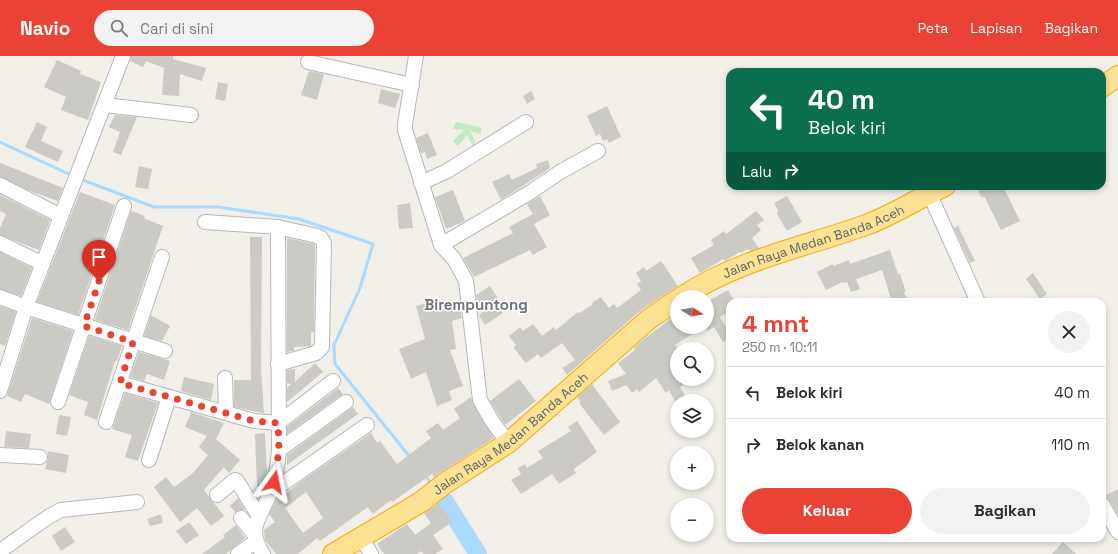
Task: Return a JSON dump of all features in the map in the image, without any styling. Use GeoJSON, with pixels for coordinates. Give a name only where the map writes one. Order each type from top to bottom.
{"type":"FeatureCollection","features":[{"type":"Feature","properties":{"kind":"highway"},"geometry":{"type":"LineString","coordinates":[[1106,84],[1118,76]]}},
{"type":"Feature","properties":{"kind":"highway","name":"Jalan Raya Medan Banda Aceh"},"geometry":{"type":"LineString","coordinates":[[693,290],[750,263],[868,224],[935,190]]}},
{"type":"Feature","properties":{"kind":"highway","name":"Jalan Raya Medan Banda Aceh"},"geometry":{"type":"LineString","coordinates":[[333,554],[410,507],[421,502],[444,484],[508,444],[649,319],[670,305]]}},
{"type":"Feature","properties":{"kind":"street"},"geometry":{"type":"LineString","coordinates":[[0,391],[5,354],[26,307],[123,56]]}},
{"type":"Feature","properties":{"kind":"street"},"geometry":{"type":"LineString","coordinates":[[416,56],[405,124],[421,183],[442,245],[454,259],[466,280],[480,400],[508,444]]}},
{"type":"Feature","properties":{"kind":"street"},"geometry":{"type":"LineString","coordinates":[[308,62],[412,85]]}},
{"type":"Feature","properties":{"kind":"street"},"geometry":{"type":"LineString","coordinates":[[105,105],[191,115]]}},
{"type":"Feature","properties":{"kind":"street"},"geometry":{"type":"LineString","coordinates":[[421,183],[447,171],[526,122]]}},
{"type":"Feature","properties":{"kind":"street"},"geometry":{"type":"LineString","coordinates":[[442,245],[529,194],[560,172],[598,151]]}},
{"type":"Feature","properties":{"kind":"street"},"geometry":{"type":"LineString","coordinates":[[0,185],[61,216]]}},
{"type":"Feature","properties":{"kind":"street"},"geometry":{"type":"LineString","coordinates":[[937,190],[977,298]]}},
{"type":"Feature","properties":{"kind":"street"},"geometry":{"type":"LineString","coordinates":[[58,402],[124,206]]}},
{"type":"Feature","properties":{"kind":"street"},"geometry":{"type":"LineString","coordinates":[[205,222],[278,227],[317,236],[321,238],[324,243],[322,347],[316,353],[278,364]]}},
{"type":"Feature","properties":{"kind":"street"},"geometry":{"type":"LineString","coordinates":[[238,554],[255,538],[259,516],[271,492],[277,473],[279,450],[278,227]]}},
{"type":"Feature","properties":{"kind":"street"},"geometry":{"type":"LineString","coordinates":[[0,243],[43,264]]}},
{"type":"Feature","properties":{"kind":"street"},"geometry":{"type":"LineString","coordinates":[[106,422],[162,258]]}},
{"type":"Feature","properties":{"kind":"street"},"geometry":{"type":"LineString","coordinates":[[0,297],[26,307],[164,351]]}},
{"type":"Feature","properties":{"kind":"street"},"geometry":{"type":"LineString","coordinates":[[225,378],[226,413]]}},
{"type":"Feature","properties":{"kind":"street"},"geometry":{"type":"LineString","coordinates":[[120,383],[254,421],[278,423],[333,381]]}},
{"type":"Feature","properties":{"kind":"street"},"geometry":{"type":"LineString","coordinates":[[149,460],[169,397]]}},
{"type":"Feature","properties":{"kind":"street"},"geometry":{"type":"LineString","coordinates":[[279,450],[346,402]]}},
{"type":"Feature","properties":{"kind":"street"},"geometry":{"type":"LineString","coordinates":[[271,492],[367,424]]}},
{"type":"Feature","properties":{"kind":"street"},"geometry":{"type":"LineString","coordinates":[[0,455],[40,458]]}},
{"type":"Feature","properties":{"kind":"street"},"geometry":{"type":"LineString","coordinates":[[217,495],[235,480],[237,481],[259,516]]}},
{"type":"Feature","properties":{"kind":"street"},"geometry":{"type":"LineString","coordinates":[[0,551],[48,517],[61,510],[137,502]]}},
{"type":"Feature","properties":{"kind":"street"},"geometry":{"type":"LineString","coordinates":[[1106,511],[1118,532]]}},
{"type":"Feature","properties":{"kind":"street"},"geometry":{"type":"LineString","coordinates":[[241,518],[255,538],[263,554]]}},
{"type":"Feature","properties":{"kind":"street"},"geometry":{"type":"LineString","coordinates":[[361,537],[372,554]]}},
{"type":"Feature","properties":{"kind":"green space"},"geometry":{"type":"Polygon","coordinates":[[[455,122],[481,127],[481,134],[470,131],[476,142],[473,146],[467,135],[458,146],[453,141],[464,130],[453,129],[455,122]]]}},
{"type":"Feature","properties":{"kind":"building"},"geometry":{"type":"Polygon","coordinates":[[[131,56],[173,56],[173,59],[206,68],[202,81],[180,74],[179,96],[162,95],[164,68],[146,61],[143,67],[130,61],[131,56]]]}},
{"type":"Feature","properties":{"kind":"building"},"geometry":{"type":"Polygon","coordinates":[[[57,60],[81,71],[80,74],[101,82],[88,120],[61,110],[66,97],[44,87],[57,60]]]}},
{"type":"Feature","properties":{"kind":"building"},"geometry":{"type":"Polygon","coordinates":[[[309,71],[324,74],[317,100],[301,95],[309,71]]]}},
{"type":"Feature","properties":{"kind":"building"},"geometry":{"type":"Polygon","coordinates":[[[218,82],[228,84],[225,101],[215,99],[218,82]]]}},
{"type":"Feature","properties":{"kind":"building"},"geometry":{"type":"Polygon","coordinates":[[[381,89],[400,94],[395,108],[378,103],[381,89]]]}},
{"type":"Feature","properties":{"kind":"building"},"geometry":{"type":"Polygon","coordinates":[[[531,91],[535,99],[527,104],[523,96],[531,91]]]}},
{"type":"Feature","properties":{"kind":"building"},"geometry":{"type":"Polygon","coordinates":[[[607,106],[621,137],[609,143],[607,139],[603,141],[600,134],[596,136],[587,116],[607,106]]]}},
{"type":"Feature","properties":{"kind":"building"},"geometry":{"type":"Polygon","coordinates":[[[115,115],[137,117],[121,155],[113,152],[120,132],[109,127],[115,115]]]}},
{"type":"Feature","properties":{"kind":"building"},"geometry":{"type":"Polygon","coordinates":[[[37,122],[47,127],[41,141],[63,151],[58,162],[25,147],[37,122]]]}},
{"type":"Feature","properties":{"kind":"building"},"geometry":{"type":"Polygon","coordinates":[[[428,133],[437,155],[427,159],[425,152],[421,154],[416,138],[428,133]]]}},
{"type":"Feature","properties":{"kind":"building"},"geometry":{"type":"Polygon","coordinates":[[[548,160],[550,168],[501,200],[492,182],[509,174],[512,180],[537,168],[536,164],[548,160]]]}},
{"type":"Feature","properties":{"kind":"building"},"geometry":{"type":"Polygon","coordinates":[[[0,163],[63,188],[58,201],[33,192],[0,177],[0,163]]]}},
{"type":"Feature","properties":{"kind":"building"},"geometry":{"type":"Polygon","coordinates":[[[139,166],[152,169],[148,189],[135,187],[139,166]]]}},
{"type":"Feature","properties":{"kind":"building"},"geometry":{"type":"Polygon","coordinates":[[[453,190],[465,221],[446,229],[435,197],[453,190]]]}},
{"type":"Feature","properties":{"kind":"building"},"geometry":{"type":"Polygon","coordinates":[[[1005,190],[1020,221],[1001,230],[984,196],[982,198],[978,191],[1005,190]]]}},
{"type":"Feature","properties":{"kind":"building"},"geometry":{"type":"Polygon","coordinates":[[[80,192],[115,205],[78,315],[37,302],[80,192]]]}},
{"type":"Feature","properties":{"kind":"building"},"geometry":{"type":"Polygon","coordinates":[[[0,195],[50,220],[39,250],[0,235],[0,228],[6,214],[0,211],[0,195]]]}},
{"type":"Feature","properties":{"kind":"building"},"geometry":{"type":"Polygon","coordinates":[[[540,196],[550,215],[534,224],[547,247],[533,255],[530,250],[474,277],[463,258],[513,233],[509,227],[533,214],[527,204],[540,196]]]}},
{"type":"Feature","properties":{"kind":"building"},"geometry":{"type":"Polygon","coordinates":[[[787,196],[802,222],[787,231],[777,214],[778,210],[774,203],[787,196]]]}},
{"type":"Feature","properties":{"kind":"building"},"geometry":{"type":"Polygon","coordinates":[[[410,203],[413,228],[399,229],[397,205],[410,203]]]}},
{"type":"Feature","properties":{"kind":"building"},"geometry":{"type":"Polygon","coordinates":[[[131,211],[145,216],[144,218],[163,226],[128,330],[95,320],[131,211]]]}},
{"type":"Feature","properties":{"kind":"building"},"geometry":{"type":"Polygon","coordinates":[[[756,211],[764,220],[757,225],[761,230],[752,238],[759,248],[750,251],[748,249],[741,253],[740,252],[725,261],[723,259],[700,273],[691,258],[714,245],[711,240],[724,231],[726,234],[756,211]]]}},
{"type":"Feature","properties":{"kind":"building"},"geometry":{"type":"Polygon","coordinates":[[[958,226],[975,261],[970,263],[954,228],[958,226]]]}},
{"type":"Feature","properties":{"kind":"building"},"geometry":{"type":"Polygon","coordinates":[[[250,237],[262,237],[261,368],[264,413],[234,407],[234,380],[251,380],[250,237]]]}},
{"type":"Feature","properties":{"kind":"building"},"geometry":{"type":"Polygon","coordinates":[[[287,238],[315,244],[314,332],[311,332],[311,346],[294,347],[294,351],[287,352],[287,238]]]}},
{"type":"Feature","properties":{"kind":"building"},"geometry":{"type":"Polygon","coordinates":[[[890,250],[898,274],[900,274],[906,298],[891,298],[882,270],[856,279],[860,289],[851,292],[847,282],[842,282],[826,290],[817,272],[833,264],[833,266],[849,260],[850,264],[890,250]]]}},
{"type":"Feature","properties":{"kind":"building"},"geometry":{"type":"Polygon","coordinates":[[[0,252],[32,268],[21,296],[0,289],[0,252]]]}},
{"type":"Feature","properties":{"kind":"building"},"geometry":{"type":"Polygon","coordinates":[[[661,261],[678,286],[641,310],[567,375],[562,368],[575,360],[562,343],[541,358],[538,354],[526,363],[514,348],[516,345],[509,336],[520,327],[523,331],[533,324],[542,336],[554,327],[556,330],[578,312],[580,313],[601,297],[609,308],[614,304],[617,308],[641,290],[637,284],[641,281],[636,273],[644,267],[646,271],[661,261]]]}},
{"type":"Feature","properties":{"kind":"building"},"geometry":{"type":"Polygon","coordinates":[[[1033,273],[1047,294],[1039,298],[1026,279],[1033,273]]]}},
{"type":"Feature","properties":{"kind":"building"},"geometry":{"type":"Polygon","coordinates":[[[490,286],[499,300],[496,302],[503,313],[485,325],[479,315],[482,313],[478,307],[476,295],[490,286]]]}},
{"type":"Feature","properties":{"kind":"building"},"geometry":{"type":"Polygon","coordinates":[[[728,290],[733,298],[726,298],[726,313],[720,317],[726,327],[726,340],[723,342],[714,327],[714,298],[728,290]]]}},
{"type":"Feature","properties":{"kind":"building"},"geometry":{"type":"Polygon","coordinates":[[[458,301],[462,318],[452,321],[456,349],[450,350],[463,386],[449,391],[452,400],[437,406],[426,372],[411,379],[399,349],[425,339],[416,306],[429,302],[431,309],[458,301]]]}},
{"type":"Feature","properties":{"kind":"building"},"geometry":{"type":"Polygon","coordinates":[[[0,306],[16,312],[5,346],[0,344],[0,306]]]}},
{"type":"Feature","properties":{"kind":"building"},"geometry":{"type":"Polygon","coordinates":[[[151,315],[170,326],[162,341],[144,336],[151,315]]]}},
{"type":"Feature","properties":{"kind":"building"},"geometry":{"type":"Polygon","coordinates":[[[32,318],[73,331],[49,404],[25,394],[21,402],[7,396],[32,318]]]}},
{"type":"Feature","properties":{"kind":"building"},"geometry":{"type":"Polygon","coordinates":[[[670,319],[670,334],[693,334],[680,342],[670,342],[670,386],[681,386],[680,387],[684,394],[671,394],[669,390],[666,393],[656,378],[639,392],[637,389],[632,393],[626,385],[612,391],[608,381],[626,374],[618,363],[635,350],[634,348],[670,319]]]}},
{"type":"Feature","properties":{"kind":"building"},"geometry":{"type":"Polygon","coordinates":[[[89,336],[122,346],[117,361],[115,361],[97,420],[84,415],[88,402],[69,395],[89,336]]]}},
{"type":"Feature","properties":{"kind":"building"},"geometry":{"type":"Polygon","coordinates":[[[139,352],[170,361],[164,380],[147,374],[144,381],[130,377],[139,352]]]}},
{"type":"Feature","properties":{"kind":"building"},"geometry":{"type":"Polygon","coordinates":[[[315,363],[323,372],[287,402],[287,388],[291,384],[287,383],[287,370],[295,369],[295,382],[315,363]]]}},
{"type":"Feature","properties":{"kind":"building"},"geometry":{"type":"Polygon","coordinates":[[[184,377],[214,384],[211,400],[181,391],[184,377]]]}},
{"type":"Feature","properties":{"kind":"building"},"geometry":{"type":"Polygon","coordinates":[[[519,379],[536,401],[505,425],[490,401],[519,379]]]}},
{"type":"Feature","properties":{"kind":"building"},"geometry":{"type":"Polygon","coordinates":[[[592,384],[620,422],[604,435],[579,403],[581,402],[577,397],[592,384]]]}},
{"type":"Feature","properties":{"kind":"building"},"geometry":{"type":"Polygon","coordinates":[[[338,388],[343,394],[287,434],[287,427],[338,388]]]}},
{"type":"Feature","properties":{"kind":"building"},"geometry":{"type":"Polygon","coordinates":[[[125,393],[158,403],[138,461],[125,457],[132,435],[112,429],[125,393]]]}},
{"type":"Feature","properties":{"kind":"building"},"geometry":{"type":"Polygon","coordinates":[[[471,397],[473,404],[494,438],[434,477],[432,474],[392,502],[391,500],[373,514],[368,507],[320,541],[317,538],[298,554],[276,554],[265,540],[264,530],[275,522],[269,514],[276,501],[300,482],[371,433],[377,443],[380,441],[397,464],[431,438],[426,431],[438,423],[443,430],[460,418],[454,409],[471,397]],[[306,492],[285,508],[303,533],[323,518],[306,492]]]}},
{"type":"Feature","properties":{"kind":"building"},"geometry":{"type":"Polygon","coordinates":[[[353,407],[358,414],[287,465],[287,455],[353,407]]]}},
{"type":"Feature","properties":{"kind":"building"},"geometry":{"type":"Polygon","coordinates":[[[191,412],[224,423],[216,439],[240,460],[229,473],[224,467],[204,490],[224,516],[211,526],[197,508],[180,522],[154,487],[166,477],[174,487],[192,474],[208,455],[199,447],[207,436],[185,427],[191,412]]]}},
{"type":"Feature","properties":{"kind":"building"},"geometry":{"type":"Polygon","coordinates":[[[59,415],[71,417],[67,436],[56,434],[59,415]]]}},
{"type":"Feature","properties":{"kind":"building"},"geometry":{"type":"Polygon","coordinates":[[[577,421],[597,452],[574,469],[576,473],[559,484],[552,474],[521,494],[511,480],[521,474],[518,468],[525,464],[527,468],[543,458],[538,451],[571,431],[568,427],[577,421]]]}},
{"type":"Feature","properties":{"kind":"building"},"geometry":{"type":"Polygon","coordinates":[[[6,431],[31,434],[29,448],[4,447],[6,431]]]}},
{"type":"Feature","properties":{"kind":"building"},"geometry":{"type":"Polygon","coordinates":[[[265,433],[267,473],[263,487],[257,487],[255,434],[265,433]]]}},
{"type":"Feature","properties":{"kind":"building"},"geometry":{"type":"Polygon","coordinates":[[[48,451],[69,455],[66,473],[45,469],[48,451]]]}},
{"type":"Feature","properties":{"kind":"building"},"geometry":{"type":"Polygon","coordinates":[[[1118,489],[1118,515],[1106,495],[1118,489]]]}},
{"type":"Feature","properties":{"kind":"building"},"geometry":{"type":"Polygon","coordinates":[[[238,498],[245,510],[235,512],[230,506],[238,498]]]}},
{"type":"Feature","properties":{"kind":"building"},"geometry":{"type":"Polygon","coordinates":[[[439,503],[452,522],[433,535],[443,549],[435,554],[424,554],[421,551],[417,554],[384,554],[377,544],[407,524],[415,535],[431,523],[424,513],[439,503]]]}},
{"type":"Feature","properties":{"kind":"building"},"geometry":{"type":"Polygon","coordinates":[[[161,514],[163,523],[150,526],[147,519],[161,514]]]}},
{"type":"Feature","properties":{"kind":"building"},"geometry":{"type":"Polygon","coordinates":[[[189,522],[199,535],[186,544],[176,531],[189,522]]]}},
{"type":"Feature","properties":{"kind":"building"},"geometry":{"type":"Polygon","coordinates":[[[236,525],[245,538],[226,554],[202,554],[225,537],[223,535],[236,525]]]}},
{"type":"Feature","properties":{"kind":"building"},"geometry":{"type":"Polygon","coordinates":[[[65,527],[75,542],[61,551],[52,536],[65,527]]]}},
{"type":"Feature","properties":{"kind":"building"},"geometry":{"type":"Polygon","coordinates":[[[1063,542],[1076,554],[1052,554],[1063,542]]]}},
{"type":"Feature","properties":{"kind":"waterway"},"geometry":{"type":"LineString","coordinates":[[0,142],[73,176]]}},
{"type":"Feature","properties":{"kind":"waterway"},"geometry":{"type":"LineString","coordinates":[[80,179],[154,207],[218,207],[299,219],[373,244],[360,288],[334,345],[335,364],[410,457]]}},
{"type":"Feature","properties":{"kind":"waterway"},"geometry":{"type":"LineString","coordinates":[[425,475],[432,485]]}},
{"type":"Feature","properties":{"kind":"waterway"},"geometry":{"type":"LineString","coordinates":[[444,500],[478,554]]}},
{"type":"Feature","properties":{"kind":"district","name":"Birempuntong"},"geometry":{"type":"Point","coordinates":[476,305]}},
{"type":"Feature","properties":{"kind":"route"},"geometry":{"type":"LineString","coordinates":[[99,281],[84,326],[133,342],[120,383],[254,421],[278,423],[279,450],[277,473],[274,482]]}}]}
